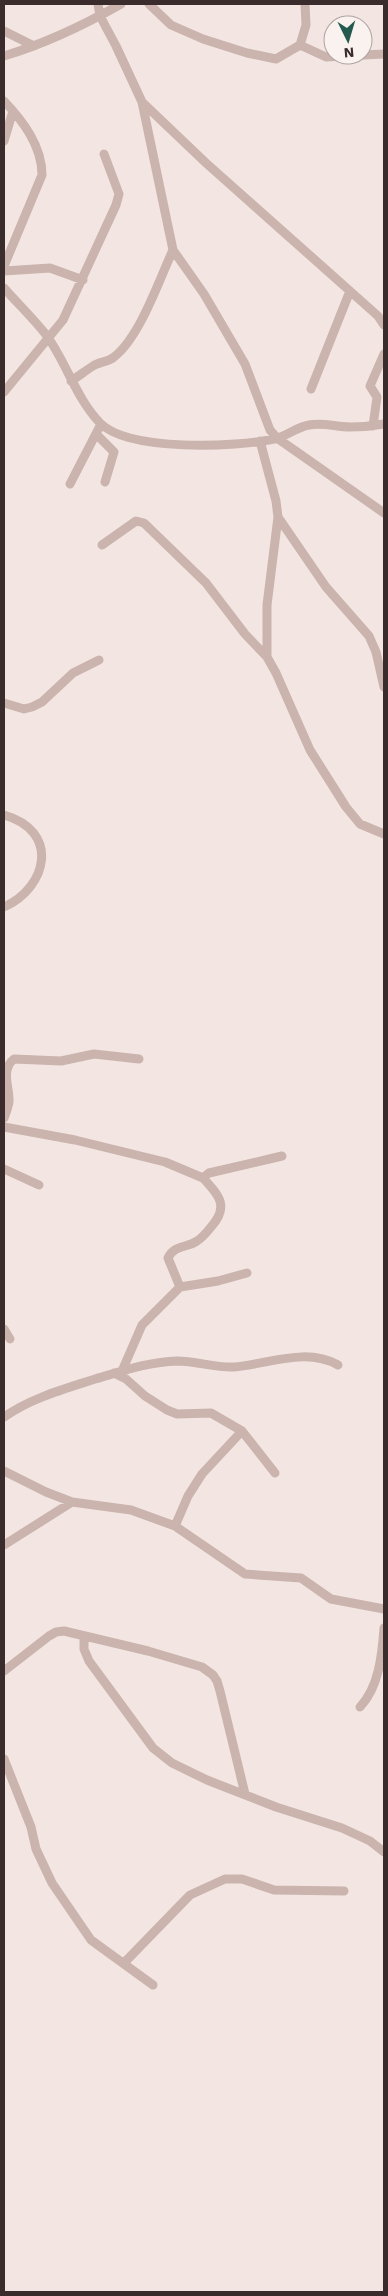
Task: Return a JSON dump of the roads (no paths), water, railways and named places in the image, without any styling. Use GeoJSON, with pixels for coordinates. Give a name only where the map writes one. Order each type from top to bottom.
{"type":"FeatureCollection","features":[{"type":"Feature","properties":{"kind":"street"},"geometry":{"type":"LineString","coordinates":[[98,4],[100,16],[142,102],[173,250],[204,294],[245,364],[265,421],[277,438],[384,513]]}},
{"type":"Feature","properties":{"kind":"street"},"geometry":{"type":"LineString","coordinates":[[4,56],[34,46],[100,16],[121,4]]}},
{"type":"Feature","properties":{"kind":"street"},"geometry":{"type":"LineString","coordinates":[[149,4],[171,25],[203,39],[256,56],[276,59],[300,45],[306,25],[305,4]]}},
{"type":"Feature","properties":{"kind":"street"},"geometry":{"type":"LineString","coordinates":[[4,31],[34,46]]}},
{"type":"Feature","properties":{"kind":"street"},"geometry":{"type":"LineString","coordinates":[[300,45],[323,56]]}},
{"type":"Feature","properties":{"kind":"street"},"geometry":{"type":"LineString","coordinates":[[4,101],[38,148],[42,164],[42,175],[4,266]]}},
{"type":"Feature","properties":{"kind":"street"},"geometry":{"type":"LineString","coordinates":[[142,102],[206,163],[378,316],[384,325]]}},
{"type":"Feature","properties":{"kind":"street"},"geometry":{"type":"LineString","coordinates":[[4,141],[13,111]]}},
{"type":"Feature","properties":{"kind":"street"},"geometry":{"type":"LineString","coordinates":[[4,392],[47,337],[63,320],[116,205],[119,194],[104,154]]}},
{"type":"Feature","properties":{"kind":"street"},"geometry":{"type":"LineString","coordinates":[[71,381],[94,365],[114,358],[122,349],[140,322],[173,250]]}},
{"type":"Feature","properties":{"kind":"street"},"geometry":{"type":"LineString","coordinates":[[4,272],[50,268],[83,280]]}},
{"type":"Feature","properties":{"kind":"street"},"geometry":{"type":"LineString","coordinates":[[4,288],[47,337],[87,408],[101,424],[120,436],[204,446],[277,438],[307,425],[324,423],[349,427],[384,424]]}},
{"type":"Feature","properties":{"kind":"street"},"geometry":{"type":"LineString","coordinates":[[311,388],[350,291]]}},
{"type":"Feature","properties":{"kind":"street"},"geometry":{"type":"LineString","coordinates":[[373,426],[376,397],[370,386],[384,354]]}},
{"type":"Feature","properties":{"kind":"street"},"geometry":{"type":"LineString","coordinates":[[70,484],[101,424]]}},
{"type":"Feature","properties":{"kind":"street"},"geometry":{"type":"LineString","coordinates":[[96,434],[114,452],[105,482]]}},
{"type":"Feature","properties":{"kind":"street"},"geometry":{"type":"LineString","coordinates":[[260,441],[276,501],[278,517],[267,605],[267,657]]}},
{"type":"Feature","properties":{"kind":"street"},"geometry":{"type":"LineString","coordinates":[[278,517],[326,587],[368,636],[376,652],[384,687]]}},
{"type":"Feature","properties":{"kind":"street"},"geometry":{"type":"LineString","coordinates":[[102,545],[136,521],[144,523],[206,583],[245,634],[267,657],[276,672],[310,750],[346,807],[360,824],[384,834]]}},
{"type":"Feature","properties":{"kind":"street"},"geometry":{"type":"LineString","coordinates":[[4,704],[24,709],[32,707],[42,702],[73,673],[99,660]]}},
{"type":"Feature","properties":{"kind":"street"},"geometry":{"type":"LineString","coordinates":[[4,815],[23,823],[39,840],[42,848],[42,863],[33,880],[17,901],[4,907]]}},
{"type":"Feature","properties":{"kind":"street"},"geometry":{"type":"LineString","coordinates":[[4,1118],[9,1101],[6,1076],[8,1067],[14,1059],[61,1061],[94,1054],[139,1059]]}},
{"type":"Feature","properties":{"kind":"street"},"geometry":{"type":"LineString","coordinates":[[4,1127],[75,1140],[165,1162],[203,1178],[216,1192],[222,1206],[219,1218],[199,1240],[180,1246],[170,1253],[168,1258],[180,1287]]}},
{"type":"Feature","properties":{"kind":"street"},"geometry":{"type":"LineString","coordinates":[[203,1178],[209,1173],[282,1156]]}},
{"type":"Feature","properties":{"kind":"street"},"geometry":{"type":"LineString","coordinates":[[4,1169],[39,1185]]}},
{"type":"Feature","properties":{"kind":"street"},"geometry":{"type":"LineString","coordinates":[[118,1372],[142,1325],[180,1287],[218,1282],[247,1273]]}},
{"type":"Feature","properties":{"kind":"street"},"geometry":{"type":"LineString","coordinates":[[4,1330],[10,1339]]}},
{"type":"Feature","properties":{"kind":"street"},"geometry":{"type":"LineString","coordinates":[[4,1417],[28,1403],[118,1372],[154,1362],[192,1361],[230,1367],[302,1356],[327,1359],[338,1365]]}},
{"type":"Feature","properties":{"kind":"street"},"geometry":{"type":"LineString","coordinates":[[118,1372],[144,1396],[167,1410],[177,1414],[211,1414],[242,1431],[275,1473]]}},
{"type":"Feature","properties":{"kind":"street"},"geometry":{"type":"LineString","coordinates":[[175,1526],[188,1496],[202,1474],[242,1431]]}},
{"type":"Feature","properties":{"kind":"street"},"geometry":{"type":"LineString","coordinates":[[4,1471],[46,1492],[72,1502],[131,1510],[175,1526],[245,1574],[301,1578],[331,1599],[384,1608]]}},
{"type":"Feature","properties":{"kind":"street"},"geometry":{"type":"LineString","coordinates":[[4,1545],[72,1502]]}},
{"type":"Feature","properties":{"kind":"street"},"geometry":{"type":"LineString","coordinates":[[360,1707],[371,1694],[382,1654],[384,1628]]}},
{"type":"Feature","properties":{"kind":"street"},"geometry":{"type":"LineString","coordinates":[[4,1671],[56,1632],[84,1636],[148,1651],[202,1667],[213,1675],[219,1686],[245,1794]]}},
{"type":"Feature","properties":{"kind":"street"},"geometry":{"type":"LineString","coordinates":[[84,1636],[84,1649],[89,1661],[153,1748],[172,1762],[207,1780],[297,1815],[342,1828],[370,1841],[383,1850]]}},
{"type":"Feature","properties":{"kind":"street"},"geometry":{"type":"LineString","coordinates":[[376,1676],[384,1684]]}},
{"type":"Feature","properties":{"kind":"street"},"geometry":{"type":"LineString","coordinates":[[4,1759],[31,1827],[36,1849],[52,1882],[91,1940],[153,1985]]}},
{"type":"Feature","properties":{"kind":"street"},"geometry":{"type":"LineString","coordinates":[[124,1963],[190,1895],[225,1878],[242,1879],[274,1890],[344,1891]]}}]}
